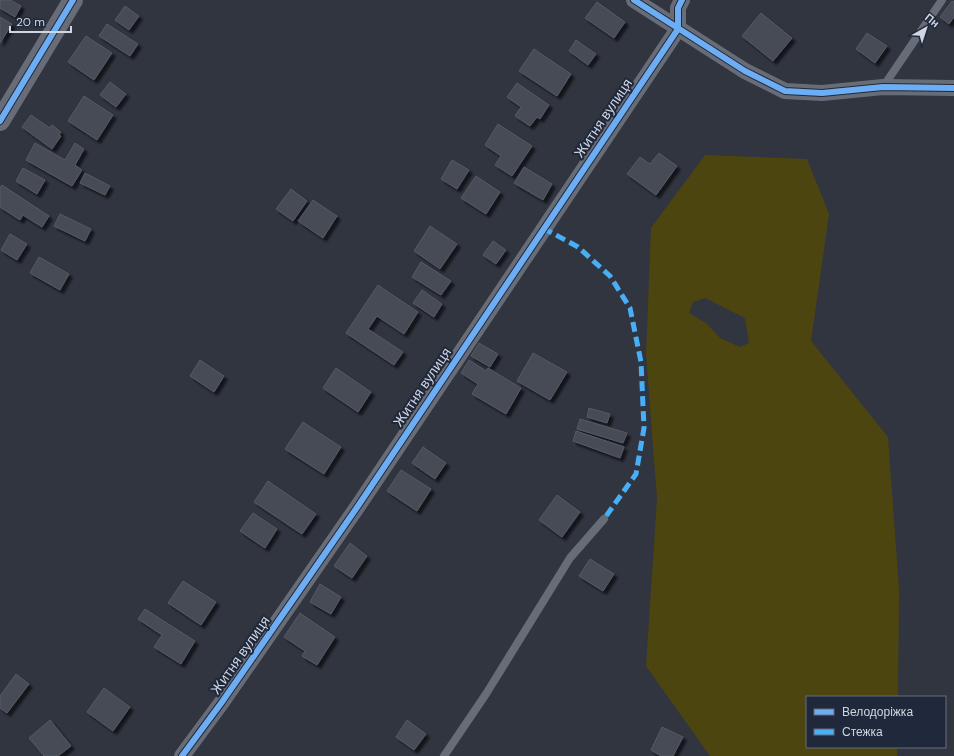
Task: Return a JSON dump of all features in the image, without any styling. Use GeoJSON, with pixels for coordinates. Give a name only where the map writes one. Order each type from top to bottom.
{"type":"FeatureCollection","features":[{"type":"Feature","properties":{"kind":"street"},"geometry":{"type":"LineString","coordinates":[[0,121],[73,0]]}},
{"type":"Feature","properties":{"kind":"street"},"geometry":{"type":"LineString","coordinates":[[634,0],[745,70],[785,90],[822,93],[883,87],[954,87]]}},
{"type":"Feature","properties":{"kind":"street"},"geometry":{"type":"LineString","coordinates":[[678,29],[678,8],[682,0]]}},
{"type":"Feature","properties":{"kind":"street","name":"Житня вулиця"},"geometry":{"type":"LineString","coordinates":[[182,756],[222,702],[358,506],[678,29]]}},
{"type":"Feature","properties":{"kind":"lane"},"geometry":{"type":"LineString","coordinates":[[883,87],[942,0]]}},
{"type":"Feature","properties":{"kind":"lane"},"geometry":{"type":"LineString","coordinates":[[444,756],[486,694],[570,558],[604,518]]}},
{"type":"Feature","properties":{"kind":"shaded area"},"geometry":{"type":"Polygon","coordinates":[[[705,155],[807,159],[829,214],[811,341],[888,437],[899,589],[898,696],[806,696],[806,748],[897,748],[897,756],[710,756],[646,666],[657,499],[646,354],[651,228],[705,155]],[[705,298],[693,302],[689,313],[706,323],[720,338],[740,347],[749,343],[745,318],[705,298]]]}},
{"type":"Feature","properties":{"kind":"building"},"geometry":{"type":"Polygon","coordinates":[[[0,0],[10,0],[21,6],[15,17],[0,8],[0,0]]]}},
{"type":"Feature","properties":{"kind":"building"},"geometry":{"type":"Polygon","coordinates":[[[952,1],[954,2],[954,17],[949,24],[940,17],[952,1]]]}},
{"type":"Feature","properties":{"kind":"building"},"geometry":{"type":"Polygon","coordinates":[[[597,2],[625,22],[614,38],[585,18],[597,2]]]}},
{"type":"Feature","properties":{"kind":"building"},"geometry":{"type":"Polygon","coordinates":[[[125,6],[139,16],[129,30],[115,20],[125,6]]]}},
{"type":"Feature","properties":{"kind":"building"},"geometry":{"type":"Polygon","coordinates":[[[761,13],[792,38],[773,61],[742,36],[761,13]]]}},
{"type":"Feature","properties":{"kind":"building"},"geometry":{"type":"Polygon","coordinates":[[[0,17],[12,24],[0,43],[0,17]]]}},
{"type":"Feature","properties":{"kind":"building"},"geometry":{"type":"Polygon","coordinates":[[[107,24],[138,44],[130,56],[99,36],[107,24]]]}},
{"type":"Feature","properties":{"kind":"building"},"geometry":{"type":"Polygon","coordinates":[[[867,33],[887,46],[875,63],[856,49],[867,33]]]}},
{"type":"Feature","properties":{"kind":"building"},"geometry":{"type":"Polygon","coordinates":[[[86,36],[112,53],[94,80],[68,62],[86,36]]]}},
{"type":"Feature","properties":{"kind":"building"},"geometry":{"type":"Polygon","coordinates":[[[576,40],[596,54],[588,65],[569,51],[576,40]]]}},
{"type":"Feature","properties":{"kind":"building"},"geometry":{"type":"Polygon","coordinates":[[[534,49],[571,74],[557,96],[519,71],[534,49]]]}},
{"type":"Feature","properties":{"kind":"building"},"geometry":{"type":"Polygon","coordinates":[[[110,82],[126,94],[116,107],[100,95],[110,82]]]}},
{"type":"Feature","properties":{"kind":"building"},"geometry":{"type":"Polygon","coordinates":[[[517,83],[549,105],[540,119],[537,117],[530,126],[515,116],[521,107],[507,97],[517,83]]]}},
{"type":"Feature","properties":{"kind":"building"},"geometry":{"type":"Polygon","coordinates":[[[84,96],[113,115],[97,140],[68,121],[84,96]]]}},
{"type":"Feature","properties":{"kind":"building"},"geometry":{"type":"Polygon","coordinates":[[[31,115],[50,128],[52,125],[61,132],[59,135],[61,136],[52,149],[22,127],[31,115]]]}},
{"type":"Feature","properties":{"kind":"building"},"geometry":{"type":"Polygon","coordinates":[[[498,124],[532,146],[512,176],[495,165],[501,156],[485,145],[498,124]]]}},
{"type":"Feature","properties":{"kind":"building"},"geometry":{"type":"Polygon","coordinates":[[[35,143],[65,160],[75,143],[84,149],[75,165],[82,170],[72,186],[26,160],[35,143]]]}},
{"type":"Feature","properties":{"kind":"building"},"geometry":{"type":"Polygon","coordinates":[[[659,153],[677,166],[656,195],[627,174],[640,157],[650,164],[659,153]]]}},
{"type":"Feature","properties":{"kind":"building"},"geometry":{"type":"Polygon","coordinates":[[[452,160],[469,170],[457,189],[441,179],[452,160]]]}},
{"type":"Feature","properties":{"kind":"building"},"geometry":{"type":"Polygon","coordinates":[[[524,167],[552,184],[543,200],[514,183],[524,167]]]}},
{"type":"Feature","properties":{"kind":"building"},"geometry":{"type":"Polygon","coordinates":[[[23,168],[45,180],[37,194],[16,181],[23,168]]]}},
{"type":"Feature","properties":{"kind":"building"},"geometry":{"type":"Polygon","coordinates":[[[85,173],[110,186],[105,195],[80,183],[85,173]]]}},
{"type":"Feature","properties":{"kind":"building"},"geometry":{"type":"Polygon","coordinates":[[[476,176],[500,192],[486,214],[461,198],[476,176]]]}},
{"type":"Feature","properties":{"kind":"building"},"geometry":{"type":"Polygon","coordinates":[[[2,185],[49,216],[42,227],[23,215],[20,220],[0,207],[0,188],[2,185]]]}},
{"type":"Feature","properties":{"kind":"building"},"geometry":{"type":"Polygon","coordinates":[[[291,189],[307,201],[293,221],[276,209],[291,189]]]}},
{"type":"Feature","properties":{"kind":"building"},"geometry":{"type":"Polygon","coordinates":[[[313,200],[337,216],[323,238],[298,221],[313,200]]]}},
{"type":"Feature","properties":{"kind":"building"},"geometry":{"type":"Polygon","coordinates":[[[60,214],[91,229],[85,241],[54,226],[60,214]]]}},
{"type":"Feature","properties":{"kind":"building"},"geometry":{"type":"Polygon","coordinates":[[[430,226],[457,244],[440,269],[414,251],[430,226]]]}},
{"type":"Feature","properties":{"kind":"building"},"geometry":{"type":"Polygon","coordinates":[[[10,234],[27,244],[17,260],[1,250],[10,234]]]}},
{"type":"Feature","properties":{"kind":"building"},"geometry":{"type":"Polygon","coordinates":[[[493,241],[506,250],[496,264],[483,255],[493,241]]]}},
{"type":"Feature","properties":{"kind":"building"},"geometry":{"type":"Polygon","coordinates":[[[39,257],[69,274],[60,290],[30,273],[39,257]]]}},
{"type":"Feature","properties":{"kind":"building"},"geometry":{"type":"Polygon","coordinates":[[[421,262],[451,281],[441,295],[412,277],[421,262]]]}},
{"type":"Feature","properties":{"kind":"building"},"geometry":{"type":"Polygon","coordinates":[[[378,285],[418,312],[404,334],[377,316],[368,329],[403,352],[394,365],[346,333],[378,285]]]}},
{"type":"Feature","properties":{"kind":"building"},"geometry":{"type":"Polygon","coordinates":[[[422,290],[442,304],[434,317],[413,303],[422,290]]]}},
{"type":"Feature","properties":{"kind":"building"},"geometry":{"type":"Polygon","coordinates":[[[479,343],[498,354],[490,367],[471,356],[479,343]]]}},
{"type":"Feature","properties":{"kind":"building"},"geometry":{"type":"Polygon","coordinates":[[[533,353],[567,372],[550,400],[517,381],[533,353]]]}},
{"type":"Feature","properties":{"kind":"building"},"geometry":{"type":"Polygon","coordinates":[[[200,360],[224,376],[214,392],[190,376],[200,360]]]}},
{"type":"Feature","properties":{"kind":"building"},"geometry":{"type":"Polygon","coordinates":[[[469,360],[486,371],[488,368],[521,388],[506,414],[472,394],[478,384],[461,373],[469,360]]]}},
{"type":"Feature","properties":{"kind":"building"},"geometry":{"type":"Polygon","coordinates":[[[336,368],[371,392],[358,412],[323,388],[336,368]]]}},
{"type":"Feature","properties":{"kind":"building"},"geometry":{"type":"Polygon","coordinates":[[[589,408],[610,414],[607,423],[587,417],[589,408]]]}},
{"type":"Feature","properties":{"kind":"building"},"geometry":{"type":"Polygon","coordinates":[[[580,419],[627,433],[623,443],[577,429],[580,419]]]}},
{"type":"Feature","properties":{"kind":"building"},"geometry":{"type":"Polygon","coordinates":[[[303,422],[341,447],[324,474],[285,449],[303,422]]]}},
{"type":"Feature","properties":{"kind":"building"},"geometry":{"type":"Polygon","coordinates":[[[576,431],[624,447],[620,458],[573,441],[576,431]]]}},
{"type":"Feature","properties":{"kind":"building"},"geometry":{"type":"Polygon","coordinates":[[[423,447],[446,463],[435,479],[412,463],[423,447]]]}},
{"type":"Feature","properties":{"kind":"building"},"geometry":{"type":"Polygon","coordinates":[[[401,470],[431,489],[417,511],[387,491],[401,470]]]}},
{"type":"Feature","properties":{"kind":"building"},"geometry":{"type":"Polygon","coordinates":[[[268,481],[316,514],[302,534],[254,502],[268,481]]]}},
{"type":"Feature","properties":{"kind":"building"},"geometry":{"type":"Polygon","coordinates":[[[557,495],[580,512],[562,537],[539,520],[557,495]]]}},
{"type":"Feature","properties":{"kind":"building"},"geometry":{"type":"Polygon","coordinates":[[[253,513],[277,529],[265,548],[240,531],[253,513]]]}},
{"type":"Feature","properties":{"kind":"building"},"geometry":{"type":"Polygon","coordinates":[[[350,543],[367,556],[352,578],[334,566],[350,543]]]}},
{"type":"Feature","properties":{"kind":"building"},"geometry":{"type":"Polygon","coordinates":[[[590,559],[614,574],[603,591],[579,576],[590,559]]]}},
{"type":"Feature","properties":{"kind":"building"},"geometry":{"type":"Polygon","coordinates":[[[183,581],[216,602],[201,625],[168,603],[183,581]]]}},
{"type":"Feature","properties":{"kind":"building"},"geometry":{"type":"Polygon","coordinates":[[[320,584],[341,597],[331,614],[310,602],[320,584]]]}},
{"type":"Feature","properties":{"kind":"building"},"geometry":{"type":"Polygon","coordinates":[[[145,609],[195,641],[181,664],[154,647],[162,635],[138,619],[145,609]]]}},
{"type":"Feature","properties":{"kind":"building"},"geometry":{"type":"Polygon","coordinates":[[[300,613],[335,637],[317,665],[302,656],[305,651],[284,637],[300,613]]]}},
{"type":"Feature","properties":{"kind":"building"},"geometry":{"type":"Polygon","coordinates":[[[16,674],[29,684],[7,713],[0,708],[0,696],[16,674]]]}},
{"type":"Feature","properties":{"kind":"building"},"geometry":{"type":"Polygon","coordinates":[[[104,688],[130,707],[113,731],[87,712],[104,688]]]}},
{"type":"Feature","properties":{"kind":"building"},"geometry":{"type":"Polygon","coordinates":[[[50,720],[71,746],[58,756],[44,756],[29,738],[50,720]]]}},
{"type":"Feature","properties":{"kind":"building"},"geometry":{"type":"Polygon","coordinates":[[[407,720],[426,734],[414,750],[396,737],[407,720]]]}},
{"type":"Feature","properties":{"kind":"building"},"geometry":{"type":"Polygon","coordinates":[[[662,727],[683,737],[673,756],[661,756],[651,750],[662,727]]]}},
{"type":"Feature","properties":{"kind":"marked path"},"geometry":{"type":"LineString","coordinates":[[543,228],[578,247],[610,276],[630,308],[641,362],[644,428],[636,474],[604,519]]}},
{"type":"Feature","properties":{"kind":"cycle path"},"geometry":{"type":"LineString","coordinates":[[0,121],[73,0]]}},
{"type":"Feature","properties":{"kind":"cycle path"},"geometry":{"type":"LineString","coordinates":[[634,0],[745,71],[785,91],[822,93],[883,87],[954,88]]}},
{"type":"Feature","properties":{"kind":"cycle path"},"geometry":{"type":"LineString","coordinates":[[182,756],[222,702],[358,506],[678,29],[678,8],[682,0]]}}]}
